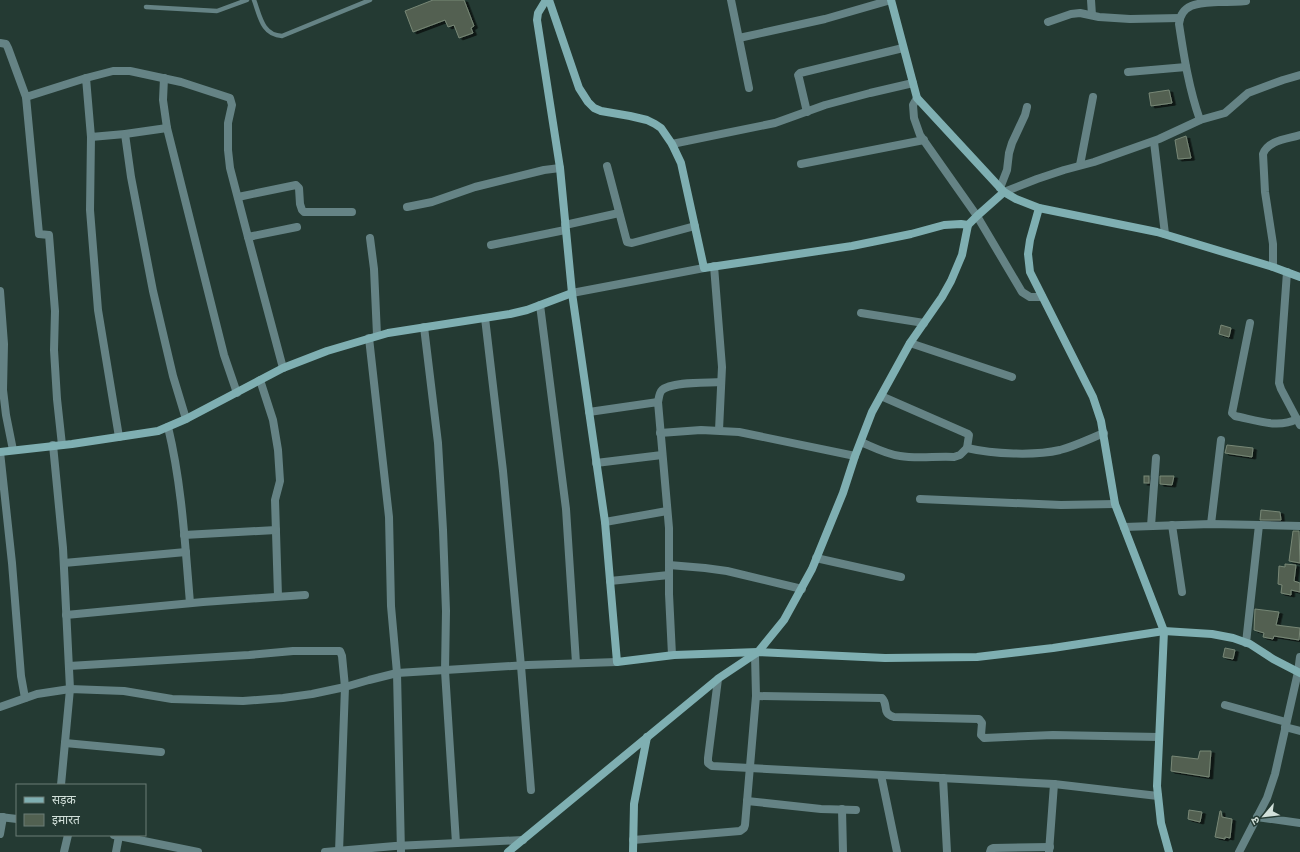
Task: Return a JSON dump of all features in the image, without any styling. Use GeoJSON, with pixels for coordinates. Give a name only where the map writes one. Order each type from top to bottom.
{"type":"FeatureCollection","features":[{"type":"Feature","properties":{"kind":"street"},"geometry":{"type":"LineString","coordinates":[[546,0],[538,13],[537,20],[560,168],[572,293],[605,522],[617,662]]}},
{"type":"Feature","properties":{"kind":"street"},"geometry":{"type":"LineString","coordinates":[[549,0],[579,88],[588,102],[594,108],[601,111],[647,120],[655,124],[665,133],[672,144],[681,163],[704,268]]}},
{"type":"Feature","properties":{"kind":"street"},"geometry":{"type":"LineString","coordinates":[[731,0],[749,88]]}},
{"type":"Feature","properties":{"kind":"street"},"geometry":{"type":"LineString","coordinates":[[739,38],[825,19],[891,0],[917,98],[1002,190],[1016,199],[1040,208],[1165,234],[1273,267],[1300,277]]}},
{"type":"Feature","properties":{"kind":"street"},"geometry":{"type":"LineString","coordinates":[[1091,0],[1092,15]]}},
{"type":"Feature","properties":{"kind":"street"},"geometry":{"type":"LineString","coordinates":[[1200,120],[1193,99],[1186,67],[1179,24],[1180,18],[1192,5],[1206,2],[1246,1]]}},
{"type":"Feature","properties":{"kind":"street"},"geometry":{"type":"LineString","coordinates":[[1048,22],[1071,14],[1080,13],[1130,18],[1180,18]]}},
{"type":"Feature","properties":{"kind":"street"},"geometry":{"type":"LineString","coordinates":[[0,43],[6,44],[8,48],[26,97],[40,234],[49,235],[55,311],[54,350],[57,399],[62,445]]}},
{"type":"Feature","properties":{"kind":"street"},"geometry":{"type":"LineString","coordinates":[[807,112],[798,75],[800,73],[903,48]]}},
{"type":"Feature","properties":{"kind":"street"},"geometry":{"type":"LineString","coordinates":[[1128,72],[1186,67]]}},
{"type":"Feature","properties":{"kind":"street"},"geometry":{"type":"LineString","coordinates":[[26,97],[86,78],[123,70],[164,78],[230,98],[232,103],[228,123],[230,168],[283,368]]}},
{"type":"Feature","properties":{"kind":"street"},"geometry":{"type":"LineString","coordinates":[[508,852],[718,679],[757,653],[784,620],[812,569],[843,493],[872,412],[910,343],[942,297],[951,281],[962,255],[968,226],[1002,190],[1154,142],[1200,120],[1225,113],[1242,98],[1253,91],[1300,75]]}},
{"type":"Feature","properties":{"kind":"street"},"geometry":{"type":"LineString","coordinates":[[86,78],[91,137],[90,210],[98,310],[119,437]]}},
{"type":"Feature","properties":{"kind":"street"},"geometry":{"type":"LineString","coordinates":[[164,78],[163,100],[167,128],[224,355],[237,393]]}},
{"type":"Feature","properties":{"kind":"street"},"geometry":{"type":"LineString","coordinates":[[672,144],[775,124],[824,105],[913,83]]}},
{"type":"Feature","properties":{"kind":"street"},"geometry":{"type":"LineString","coordinates":[[1080,165],[1093,97]]}},
{"type":"Feature","properties":{"kind":"street"},"geometry":{"type":"LineString","coordinates":[[917,98],[913,105],[914,118],[920,135],[977,216],[1022,292],[1030,297],[1042,297]]}},
{"type":"Feature","properties":{"kind":"street"},"geometry":{"type":"LineString","coordinates":[[1002,190],[1012,143],[1026,115],[1027,107]]}},
{"type":"Feature","properties":{"kind":"street"},"geometry":{"type":"LineString","coordinates":[[91,137],[167,128]]}},
{"type":"Feature","properties":{"kind":"street"},"geometry":{"type":"LineString","coordinates":[[125,134],[131,177],[153,291],[173,376],[186,419]]}},
{"type":"Feature","properties":{"kind":"street"},"geometry":{"type":"LineString","coordinates":[[1273,267],[1273,244],[1265,192],[1264,149],[1279,141],[1300,136]]}},
{"type":"Feature","properties":{"kind":"street"},"geometry":{"type":"LineString","coordinates":[[801,164],[924,140]]}},
{"type":"Feature","properties":{"kind":"street"},"geometry":{"type":"LineString","coordinates":[[1154,142],[1165,234]]}},
{"type":"Feature","properties":{"kind":"street"},"geometry":{"type":"LineString","coordinates":[[607,166],[626,240],[629,243],[695,226]]}},
{"type":"Feature","properties":{"kind":"street"},"geometry":{"type":"LineString","coordinates":[[407,207],[432,202],[475,187],[544,170],[560,168]]}},
{"type":"Feature","properties":{"kind":"street"},"geometry":{"type":"LineString","coordinates":[[238,197],[296,185],[299,188],[300,207],[304,212],[352,212]]}},
{"type":"Feature","properties":{"kind":"street"},"geometry":{"type":"LineString","coordinates":[[1040,208],[1028,254],[1030,272],[1092,396],[1104,433],[1115,504],[1164,631],[1157,786],[1161,823],[1169,852]]}},
{"type":"Feature","properties":{"kind":"street"},"geometry":{"type":"LineString","coordinates":[[490,245],[565,228],[619,213]]}},
{"type":"Feature","properties":{"kind":"street"},"geometry":{"type":"LineString","coordinates":[[25,698],[21,676],[12,563],[0,452],[62,445],[158,431],[186,419],[283,368],[320,353],[373,337],[424,327],[510,314],[540,306],[572,293],[714,266],[852,246],[911,234],[944,225],[961,224],[968,226]]}},
{"type":"Feature","properties":{"kind":"street"},"geometry":{"type":"LineString","coordinates":[[248,237],[297,227]]}},
{"type":"Feature","properties":{"kind":"street"},"geometry":{"type":"LineString","coordinates":[[370,238],[374,269],[373,337],[389,517],[391,606],[397,673],[401,849]]}},
{"type":"Feature","properties":{"kind":"street"},"geometry":{"type":"LineString","coordinates":[[714,266],[722,367],[719,430]]}},
{"type":"Feature","properties":{"kind":"street"},"geometry":{"type":"LineString","coordinates":[[1250,323],[1232,413],[1235,416],[1280,424],[1298,422],[1279,383],[1287,272]]}},
{"type":"Feature","properties":{"kind":"street"},"geometry":{"type":"LineString","coordinates":[[0,291],[4,344],[3,390],[13,450]]}},
{"type":"Feature","properties":{"kind":"street"},"geometry":{"type":"LineString","coordinates":[[540,306],[566,509],[576,663]]}},
{"type":"Feature","properties":{"kind":"street"},"geometry":{"type":"LineString","coordinates":[[861,313],[924,323]]}},
{"type":"Feature","properties":{"kind":"street"},"geometry":{"type":"LineString","coordinates":[[485,318],[503,471],[531,790]]}},
{"type":"Feature","properties":{"kind":"street"},"geometry":{"type":"LineString","coordinates":[[424,327],[438,443],[446,611],[445,671],[456,843]]}},
{"type":"Feature","properties":{"kind":"street"},"geometry":{"type":"LineString","coordinates":[[910,343],[1012,377]]}},
{"type":"Feature","properties":{"kind":"street"},"geometry":{"type":"LineString","coordinates":[[260,380],[273,420],[278,450],[280,481],[275,500],[278,596]]}},
{"type":"Feature","properties":{"kind":"street"},"geometry":{"type":"LineString","coordinates":[[672,655],[669,528],[658,402],[662,390],[668,387],[721,382]]}},
{"type":"Feature","properties":{"kind":"street"},"geometry":{"type":"LineString","coordinates":[[861,442],[888,453],[911,457],[959,456],[967,448],[968,434],[881,396]]}},
{"type":"Feature","properties":{"kind":"street"},"geometry":{"type":"LineString","coordinates":[[589,412],[658,402]]}},
{"type":"Feature","properties":{"kind":"street"},"geometry":{"type":"LineString","coordinates":[[168,427],[181,498],[190,603]]}},
{"type":"Feature","properties":{"kind":"street"},"geometry":{"type":"LineString","coordinates":[[660,434],[701,430],[739,432],[855,456]]}},
{"type":"Feature","properties":{"kind":"street"},"geometry":{"type":"LineString","coordinates":[[967,448],[1004,453],[1058,450],[1104,433]]}},
{"type":"Feature","properties":{"kind":"street"},"geometry":{"type":"LineString","coordinates":[[1211,524],[1221,440]]}},
{"type":"Feature","properties":{"kind":"street"},"geometry":{"type":"LineString","coordinates":[[53,445],[64,563],[70,689],[61,784]]}},
{"type":"Feature","properties":{"kind":"street"},"geometry":{"type":"LineString","coordinates":[[596,463],[662,455]]}},
{"type":"Feature","properties":{"kind":"street"},"geometry":{"type":"LineString","coordinates":[[1151,526],[1156,458]]}},
{"type":"Feature","properties":{"kind":"street"},"geometry":{"type":"LineString","coordinates":[[920,499],[1061,505],[1115,504]]}},
{"type":"Feature","properties":{"kind":"street"},"geometry":{"type":"LineString","coordinates":[[605,522],[667,511]]}},
{"type":"Feature","properties":{"kind":"street"},"geometry":{"type":"LineString","coordinates":[[1124,527],[1211,524],[1300,526]]}},
{"type":"Feature","properties":{"kind":"street"},"geometry":{"type":"LineString","coordinates":[[1172,525],[1182,592]]}},
{"type":"Feature","properties":{"kind":"street"},"geometry":{"type":"LineString","coordinates":[[1246,643],[1259,525]]}},
{"type":"Feature","properties":{"kind":"street"},"geometry":{"type":"LineString","coordinates":[[184,535],[276,530]]}},
{"type":"Feature","properties":{"kind":"street"},"geometry":{"type":"LineString","coordinates":[[64,563],[186,552]]}},
{"type":"Feature","properties":{"kind":"street"},"geometry":{"type":"LineString","coordinates":[[816,558],[901,577]]}},
{"type":"Feature","properties":{"kind":"street"},"geometry":{"type":"LineString","coordinates":[[669,565],[726,571],[802,589]]}},
{"type":"Feature","properties":{"kind":"street"},"geometry":{"type":"LineString","coordinates":[[610,581],[669,574]]}},
{"type":"Feature","properties":{"kind":"street"},"geometry":{"type":"LineString","coordinates":[[66,615],[190,603],[305,595]]}},
{"type":"Feature","properties":{"kind":"street"},"geometry":{"type":"LineString","coordinates":[[0,707],[37,694],[70,689],[124,691],[172,699],[243,701],[283,698],[345,688],[397,673],[617,662],[672,655],[757,653],[885,658],[977,657],[1053,648],[1164,631],[1212,634],[1233,638],[1246,643],[1273,660],[1299,673]]}},
{"type":"Feature","properties":{"kind":"street"},"geometry":{"type":"LineString","coordinates":[[69,666],[249,655],[293,650],[337,650],[341,652],[345,688],[340,851]]}},
{"type":"Feature","properties":{"kind":"street"},"geometry":{"type":"LineString","coordinates":[[633,840],[740,831],[744,828],[756,696],[757,653]]}},
{"type":"Feature","properties":{"kind":"street"},"geometry":{"type":"LineString","coordinates":[[1238,852],[1267,798],[1275,774],[1299,673],[1300,657]]}},
{"type":"Feature","properties":{"kind":"street"},"geometry":{"type":"LineString","coordinates":[[718,679],[708,763],[712,766],[1054,784],[1158,796]]}},
{"type":"Feature","properties":{"kind":"street"},"geometry":{"type":"LineString","coordinates":[[756,696],[882,698],[885,701],[886,713],[894,717],[980,719],[982,723],[981,735],[984,738],[1053,735],[1159,737]]}},
{"type":"Feature","properties":{"kind":"street"},"geometry":{"type":"LineString","coordinates":[[1225,705],[1286,725],[1300,732]]}},
{"type":"Feature","properties":{"kind":"street"},"geometry":{"type":"LineString","coordinates":[[633,852],[634,804],[647,737]]}},
{"type":"Feature","properties":{"kind":"street"},"geometry":{"type":"LineString","coordinates":[[65,743],[161,752]]}},
{"type":"Feature","properties":{"kind":"street"},"geometry":{"type":"LineString","coordinates":[[881,775],[897,852]]}},
{"type":"Feature","properties":{"kind":"street"},"geometry":{"type":"LineString","coordinates":[[943,778],[947,852]]}},
{"type":"Feature","properties":{"kind":"street"},"geometry":{"type":"LineString","coordinates":[[990,852],[993,848],[1049,850],[1054,784]]}},
{"type":"Feature","properties":{"kind":"street"},"geometry":{"type":"LineString","coordinates":[[747,801],[813,808],[856,810]]}},
{"type":"Feature","properties":{"kind":"street"},"geometry":{"type":"LineString","coordinates":[[842,809],[842,852]]}},
{"type":"Feature","properties":{"kind":"street"},"geometry":{"type":"LineString","coordinates":[[0,834],[2,817],[16,819]]}},
{"type":"Feature","properties":{"kind":"street"},"geometry":{"type":"LineString","coordinates":[[1257,817],[1300,823]]}},
{"type":"Feature","properties":{"kind":"street"},"geometry":{"type":"LineString","coordinates":[[64,852],[68,836]]}},
{"type":"Feature","properties":{"kind":"street"},"geometry":{"type":"LineString","coordinates":[[116,852],[116,836],[175,850],[198,852]]}},
{"type":"Feature","properties":{"kind":"street"},"geometry":{"type":"LineString","coordinates":[[325,852],[401,849],[456,843],[523,840]]}},
{"type":"Feature","properties":{"kind":"lane"},"geometry":{"type":"LineString","coordinates":[[146,7],[217,11],[247,0]]}},
{"type":"Feature","properties":{"kind":"lane"},"geometry":{"type":"LineString","coordinates":[[254,0],[264,26],[268,32],[274,36],[282,36],[370,0]]}},
{"type":"Feature","properties":{"kind":"building"},"geometry":{"type":"Polygon","coordinates":[[[433,0],[464,0],[474,26],[471,28],[473,33],[459,38],[454,25],[448,27],[445,20],[413,32],[405,11],[433,0]]]}},
{"type":"Feature","properties":{"kind":"building"},"geometry":{"type":"Polygon","coordinates":[[[1169,90],[1172,103],[1151,106],[1149,93],[1169,90]]]}},
{"type":"Feature","properties":{"kind":"building"},"geometry":{"type":"Polygon","coordinates":[[[1186,136],[1191,158],[1178,159],[1175,140],[1186,136]]]}},
{"type":"Feature","properties":{"kind":"building"},"geometry":{"type":"Polygon","coordinates":[[[1221,325],[1231,328],[1229,337],[1219,334],[1221,325]]]}},
{"type":"Feature","properties":{"kind":"building"},"geometry":{"type":"Polygon","coordinates":[[[1227,445],[1253,448],[1252,457],[1225,453],[1227,445]]]}},
{"type":"Feature","properties":{"kind":"building"},"geometry":{"type":"Polygon","coordinates":[[[1144,476],[1149,476],[1149,483],[1144,483],[1144,476]]]}},
{"type":"Feature","properties":{"kind":"building"},"geometry":{"type":"Polygon","coordinates":[[[1160,476],[1174,476],[1172,485],[1160,484],[1160,476]]]}},
{"type":"Feature","properties":{"kind":"building"},"geometry":{"type":"Polygon","coordinates":[[[1261,510],[1280,512],[1281,520],[1260,520],[1261,510]]]}},
{"type":"Feature","properties":{"kind":"building"},"geometry":{"type":"Polygon","coordinates":[[[1293,531],[1299,531],[1300,563],[1289,561],[1293,531]]]}},
{"type":"Feature","properties":{"kind":"building"},"geometry":{"type":"Polygon","coordinates":[[[1285,564],[1296,565],[1294,581],[1300,583],[1300,592],[1291,590],[1291,595],[1281,593],[1282,585],[1278,584],[1279,566],[1285,567],[1285,564]]]}},
{"type":"Feature","properties":{"kind":"building"},"geometry":{"type":"Polygon","coordinates":[[[1255,609],[1279,612],[1276,625],[1300,628],[1299,640],[1274,636],[1273,639],[1263,637],[1264,633],[1254,630],[1255,609]]]}},
{"type":"Feature","properties":{"kind":"building"},"geometry":{"type":"Polygon","coordinates":[[[1225,648],[1235,650],[1233,659],[1223,657],[1225,648]]]}},
{"type":"Feature","properties":{"kind":"building"},"geometry":{"type":"Polygon","coordinates":[[[1200,751],[1211,751],[1209,777],[1171,771],[1172,756],[1198,759],[1200,751]]]}},
{"type":"Feature","properties":{"kind":"building"},"geometry":{"type":"Polygon","coordinates":[[[1189,810],[1202,812],[1200,822],[1188,819],[1189,810]]]}},
{"type":"Feature","properties":{"kind":"building"},"geometry":{"type":"Polygon","coordinates":[[[1220,811],[1222,817],[1232,819],[1230,838],[1225,837],[1225,839],[1215,837],[1220,811]]]}}]}
